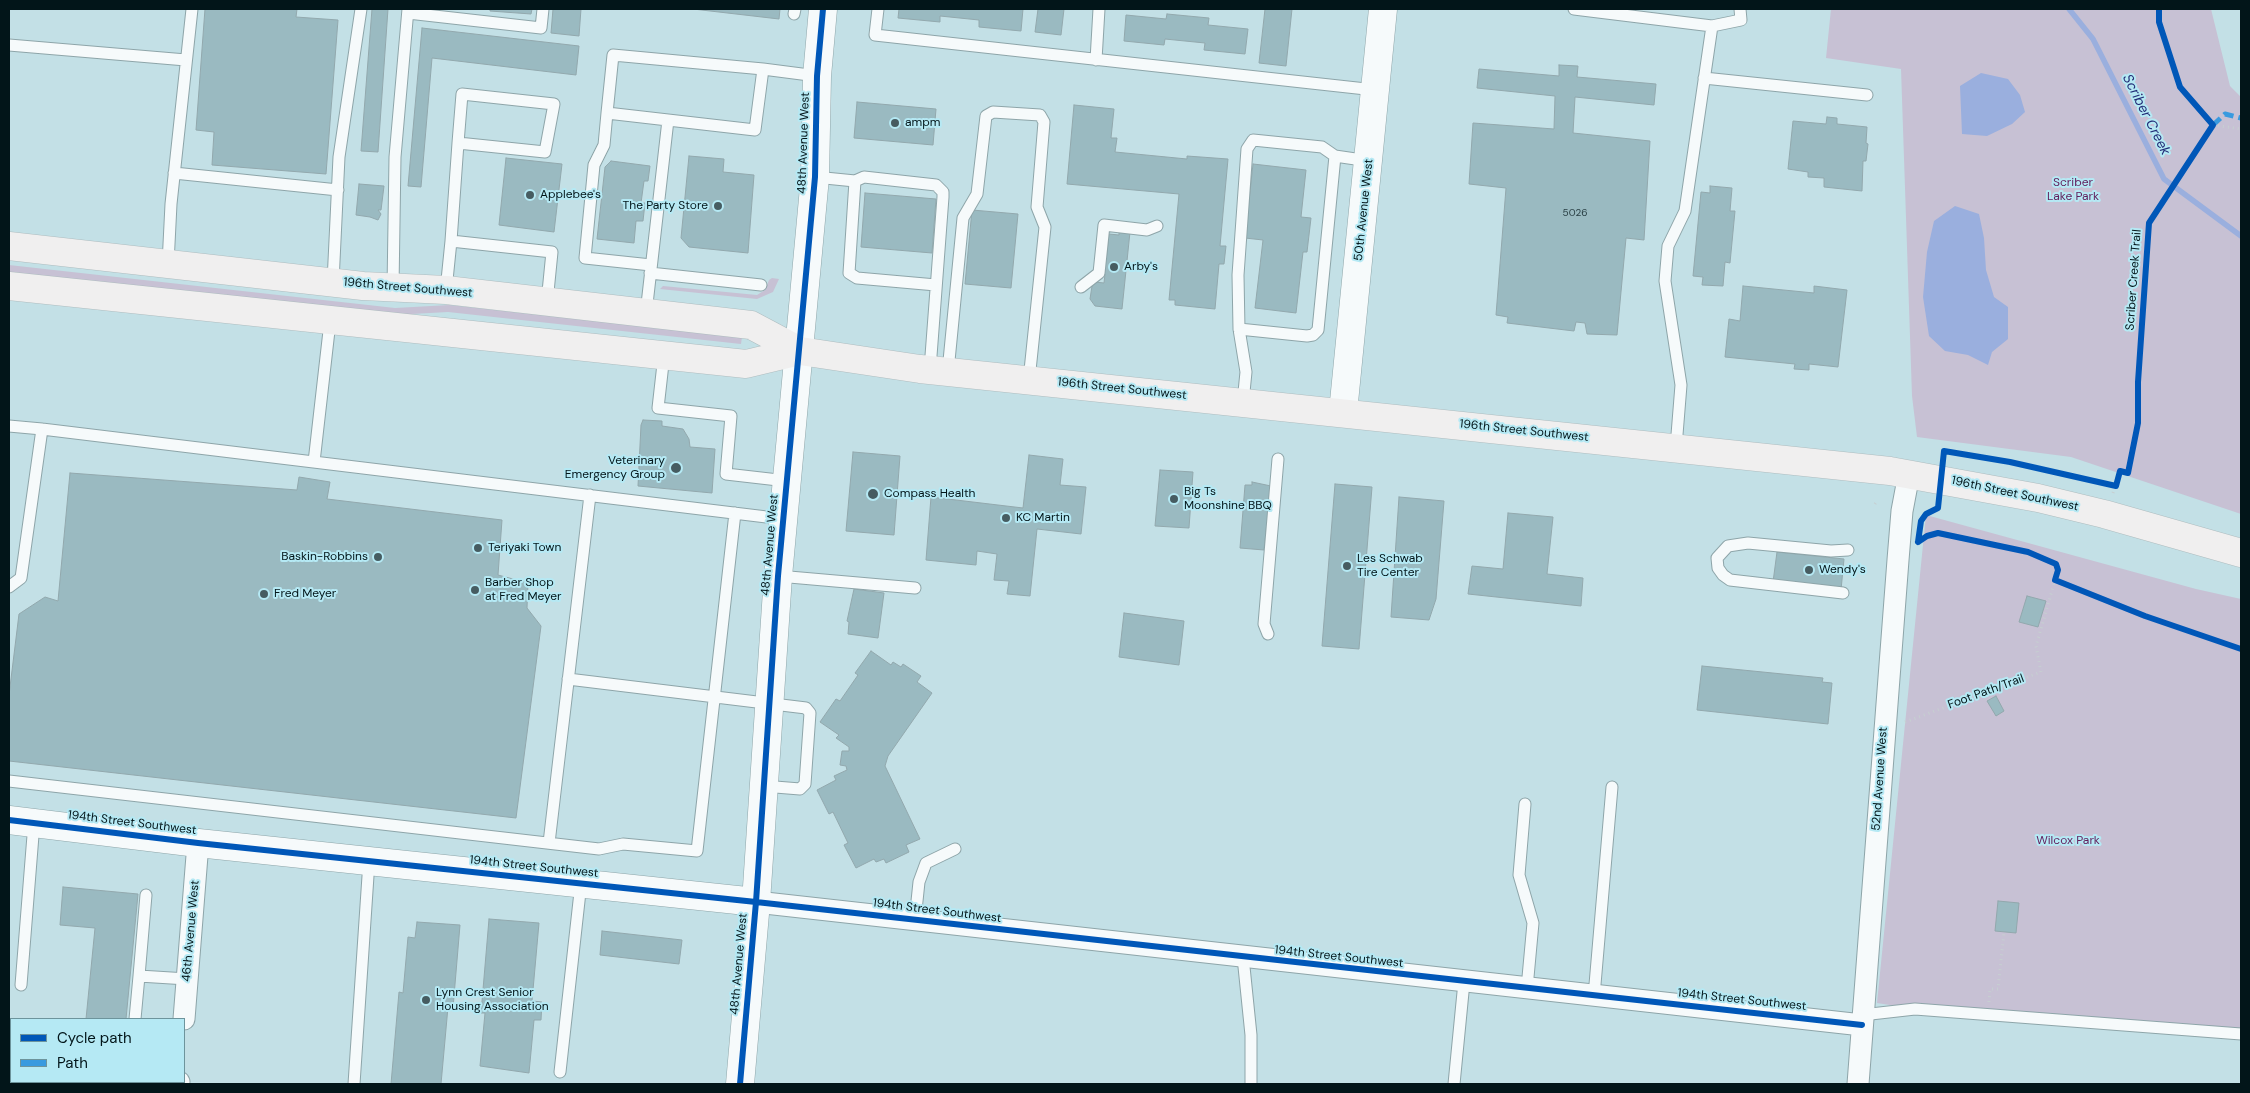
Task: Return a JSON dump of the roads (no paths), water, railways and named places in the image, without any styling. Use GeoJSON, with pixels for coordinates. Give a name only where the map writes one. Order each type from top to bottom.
{"type":"FeatureCollection","features":[{"type":"Feature","properties":{"kind":"main road","name":"196th Street Southwest"},"geometry":{"type":"LineString","coordinates":[[9,246],[332,282],[393,288],[446,290],[751,325],[800,351],[939,370],[1676,447],[1909,474],[2038,498],[2104,514],[2241,553]]}},
{"type":"Feature","properties":{"kind":"main road","name":"196th Street Southwest"},"geometry":{"type":"LineString","coordinates":[[9,286],[330,322],[478,334],[746,364],[800,351]]}},
{"type":"Feature","properties":{"kind":"street","name":"48th Avenue West"},"geometry":{"type":"LineString","coordinates":[[740,1084],[756,902],[778,576],[815,177],[817,76],[823,9]]}},
{"type":"Feature","properties":{"kind":"street","name":"50th Avenue West"},"geometry":{"type":"LineString","coordinates":[[1343,412],[1383,9]]}},
{"type":"Feature","properties":{"kind":"street","name":"52nd Avenue West"},"geometry":{"type":"LineString","coordinates":[[1858,1084],[1900,530],[1909,474]]}},
{"type":"Feature","properties":{"kind":"street","name":"194th Street Southwest"},"geometry":{"type":"LineString","coordinates":[[22,822],[198,843],[756,902],[1594,996],[1862,1020]]}},
{"type":"Feature","properties":{"kind":"street","name":"46th Avenue West"},"geometry":{"type":"LineString","coordinates":[[184,1018],[198,843]]}},
{"type":"Feature","properties":{"kind":"lane"},"geometry":{"type":"LineString","coordinates":[[168,264],[174,173],[192,9]]}},
{"type":"Feature","properties":{"kind":"lane"},"geometry":{"type":"LineString","coordinates":[[332,282],[339,157],[361,9]]}},
{"type":"Feature","properties":{"kind":"lane"},"geometry":{"type":"LineString","coordinates":[[480,21],[481,9]]}},
{"type":"Feature","properties":{"kind":"lane"},"geometry":{"type":"LineString","coordinates":[[393,288],[395,157],[408,11],[541,28],[543,9]]}},
{"type":"Feature","properties":{"kind":"lane"},"geometry":{"type":"LineString","coordinates":[[878,9],[875,35],[1375,90]]}},
{"type":"Feature","properties":{"kind":"lane"},"geometry":{"type":"LineString","coordinates":[[1096,60],[1099,9]]}},
{"type":"Feature","properties":{"kind":"lane"},"geometry":{"type":"LineString","coordinates":[[1574,9],[1636,13],[1712,26],[1741,20],[1740,9]]}},
{"type":"Feature","properties":{"kind":"lane"},"geometry":{"type":"LineString","coordinates":[[1676,447],[1681,385],[1665,281],[1668,246],[1685,211],[1712,26]]}},
{"type":"Feature","properties":{"kind":"lane"},"geometry":{"type":"LineString","coordinates":[[9,45],[186,60]]}},
{"type":"Feature","properties":{"kind":"lane"},"geometry":{"type":"LineString","coordinates":[[761,285],[585,258],[594,165],[604,145],[613,55],[817,76]]}},
{"type":"Feature","properties":{"kind":"lane"},"geometry":{"type":"LineString","coordinates":[[607,113],[755,130],[763,69]]}},
{"type":"Feature","properties":{"kind":"lane"},"geometry":{"type":"LineString","coordinates":[[1704,78],[1867,96]]}},
{"type":"Feature","properties":{"kind":"lane"},"geometry":{"type":"LineString","coordinates":[[446,290],[458,143],[462,94],[554,104],[545,152],[458,143]]}},
{"type":"Feature","properties":{"kind":"lane"},"geometry":{"type":"LineString","coordinates":[[939,370],[963,218],[977,194],[986,116],[993,112],[1040,115],[1044,122],[1037,207],[1045,228],[1030,380]]}},
{"type":"Feature","properties":{"kind":"lane"},"geometry":{"type":"LineString","coordinates":[[646,313],[668,120]]}},
{"type":"Feature","properties":{"kind":"lane"},"geometry":{"type":"LineString","coordinates":[[1243,402],[1246,372],[1239,329],[1238,275],[1247,149],[1253,140],[1322,148],[1335,156],[1368,161]]}},
{"type":"Feature","properties":{"kind":"lane"},"geometry":{"type":"LineString","coordinates":[[1239,329],[1307,336],[1313,335],[1318,330],[1335,156]]}},
{"type":"Feature","properties":{"kind":"lane"},"geometry":{"type":"LineString","coordinates":[[174,173],[338,190]]}},
{"type":"Feature","properties":{"kind":"lane"},"geometry":{"type":"LineString","coordinates":[[815,177],[855,181],[864,177],[936,185],[941,188],[943,197],[936,285],[939,370]]}},
{"type":"Feature","properties":{"kind":"lane"},"geometry":{"type":"LineString","coordinates":[[855,181],[849,272],[857,278],[936,285]]}},
{"type":"Feature","properties":{"kind":"lane"},"geometry":{"type":"LineString","coordinates":[[1081,287],[1098,273],[1104,225],[1147,230],[1157,226]]}},
{"type":"Feature","properties":{"kind":"lane"},"geometry":{"type":"LineString","coordinates":[[450,241],[552,252],[548,302]]}},
{"type":"Feature","properties":{"kind":"lane"},"geometry":{"type":"LineString","coordinates":[[314,462],[330,322]]}},
{"type":"Feature","properties":{"kind":"lane"},"geometry":{"type":"LineString","coordinates":[[664,355],[658,408],[731,416],[726,474],[787,481]]}},
{"type":"Feature","properties":{"kind":"lane"},"geometry":{"type":"LineString","coordinates":[[9,426],[42,428],[783,518]]}},
{"type":"Feature","properties":{"kind":"lane"},"geometry":{"type":"LineString","coordinates":[[9,587],[22,578],[42,428]]}},
{"type":"Feature","properties":{"kind":"lane"},"geometry":{"type":"LineString","coordinates":[[1268,634],[1264,624],[1278,459]]}},
{"type":"Feature","properties":{"kind":"lane"},"geometry":{"type":"LineString","coordinates":[[549,843],[590,495]]}},
{"type":"Feature","properties":{"kind":"lane"},"geometry":{"type":"LineString","coordinates":[[9,781],[599,849],[623,844],[697,851],[735,513]]}},
{"type":"Feature","properties":{"kind":"lane"},"geometry":{"type":"LineString","coordinates":[[1843,594],[1730,580],[1718,568],[1717,558],[1728,546],[1748,542],[1831,551],[1848,550]]}},
{"type":"Feature","properties":{"kind":"lane"},"geometry":{"type":"LineString","coordinates":[[778,576],[915,588]]}},
{"type":"Feature","properties":{"kind":"lane"},"geometry":{"type":"LineString","coordinates":[[568,680],[806,708],[810,713],[805,784],[800,789],[764,786]]}},
{"type":"Feature","properties":{"kind":"lane"},"geometry":{"type":"LineString","coordinates":[[1594,996],[1612,787]]}},
{"type":"Feature","properties":{"kind":"lane"},"geometry":{"type":"LineString","coordinates":[[1525,804],[1519,875],[1532,923],[1527,988]]}},
{"type":"Feature","properties":{"kind":"lane"},"geometry":{"type":"LineString","coordinates":[[21,985],[22,822]]}},
{"type":"Feature","properties":{"kind":"lane"},"geometry":{"type":"LineString","coordinates":[[915,920],[919,882],[926,863],[954,849]]}},
{"type":"Feature","properties":{"kind":"lane"},"geometry":{"type":"LineString","coordinates":[[354,1084],[369,861]]}},
{"type":"Feature","properties":{"kind":"lane"},"geometry":{"type":"LineString","coordinates":[[560,1072],[582,883]]}},
{"type":"Feature","properties":{"kind":"lane"},"geometry":{"type":"LineString","coordinates":[[135,1018],[146,895]]}},
{"type":"Feature","properties":{"kind":"lane"},"geometry":{"type":"LineString","coordinates":[[1243,957],[1251,1035],[1250,1084]]}},
{"type":"Feature","properties":{"kind":"lane"},"geometry":{"type":"LineString","coordinates":[[139,976],[187,979]]}},
{"type":"Feature","properties":{"kind":"lane"},"geometry":{"type":"LineString","coordinates":[[1454,1084],[1464,982]]}},
{"type":"Feature","properties":{"kind":"lane"},"geometry":{"type":"LineString","coordinates":[[1862,1020],[1915,1010],[2241,1034]]}},
{"type":"Feature","properties":{"kind":"water"},"geometry":{"type":"Polygon","coordinates":[[[1981,73],[2008,79],[2020,95],[2025,112],[2012,124],[1987,136],[1962,134],[1960,86],[1981,73]]]}},
{"type":"Feature","properties":{"kind":"water"},"geometry":{"type":"Polygon","coordinates":[[[1955,206],[1979,214],[1984,238],[1986,270],[1994,297],[2008,307],[2008,339],[1992,352],[1988,365],[1968,355],[1945,351],[1929,336],[1923,297],[1927,252],[1934,221],[1955,206]]]}},
{"type":"Feature","properties":{"kind":"waterway","name":"Scriber Creek"},"geometry":{"type":"LineString","coordinates":[[2069,9],[2093,39],[2164,179],[2241,236]]}},
{"type":"Feature","properties":{"kind":"place","name":"ampm"},"geometry":{"type":"Point","coordinates":[895,123]}},
{"type":"Feature","properties":{"kind":"place","name":"Applebee's"},"geometry":{"type":"Point","coordinates":[530,195]}},
{"type":"Feature","properties":{"kind":"place","name":"The Party Store"},"geometry":{"type":"Point","coordinates":[718,206]}},
{"type":"Feature","properties":{"kind":"place","name":"Arby's"},"geometry":{"type":"Point","coordinates":[1114,267]}},
{"type":"Feature","properties":{"kind":"place","name":"Veterinary Emergency Group"},"geometry":{"type":"Point","coordinates":[676,468]}},
{"type":"Feature","properties":{"kind":"place","name":"Compass Health"},"geometry":{"type":"Point","coordinates":[873,494]}},
{"type":"Feature","properties":{"kind":"place","name":"Big Ts Moonshine BBQ"},"geometry":{"type":"Point","coordinates":[1174,499]}},
{"type":"Feature","properties":{"kind":"place","name":"KC Martin"},"geometry":{"type":"Point","coordinates":[1006,518]}},
{"type":"Feature","properties":{"kind":"place","name":"Teriyaki Town"},"geometry":{"type":"Point","coordinates":[478,548]}},
{"type":"Feature","properties":{"kind":"place","name":"Baskin-Robbins"},"geometry":{"type":"Point","coordinates":[378,557]}},
{"type":"Feature","properties":{"kind":"place","name":"Les Schwab Tire Center"},"geometry":{"type":"Point","coordinates":[1347,566]}},
{"type":"Feature","properties":{"kind":"place","name":"Wendy's"},"geometry":{"type":"Point","coordinates":[1809,570]}},
{"type":"Feature","properties":{"kind":"place","name":"Barber Shop at Fred Meyer"},"geometry":{"type":"Point","coordinates":[475,590]}},
{"type":"Feature","properties":{"kind":"place","name":"Fred Meyer"},"geometry":{"type":"Point","coordinates":[264,594]}},
{"type":"Feature","properties":{"kind":"place","name":"Lynn Crest Senior Housing Association"},"geometry":{"type":"Point","coordinates":[426,1000]}},
{"type":"Feature","properties":{"kind":"park label","name":"Scriber Lake Park"},"geometry":{"type":"Point","coordinates":[2073,190]}},
{"type":"Feature","properties":{"kind":"park label","name":"Wilcox Park"},"geometry":{"type":"Point","coordinates":[2068,841]}}]}
